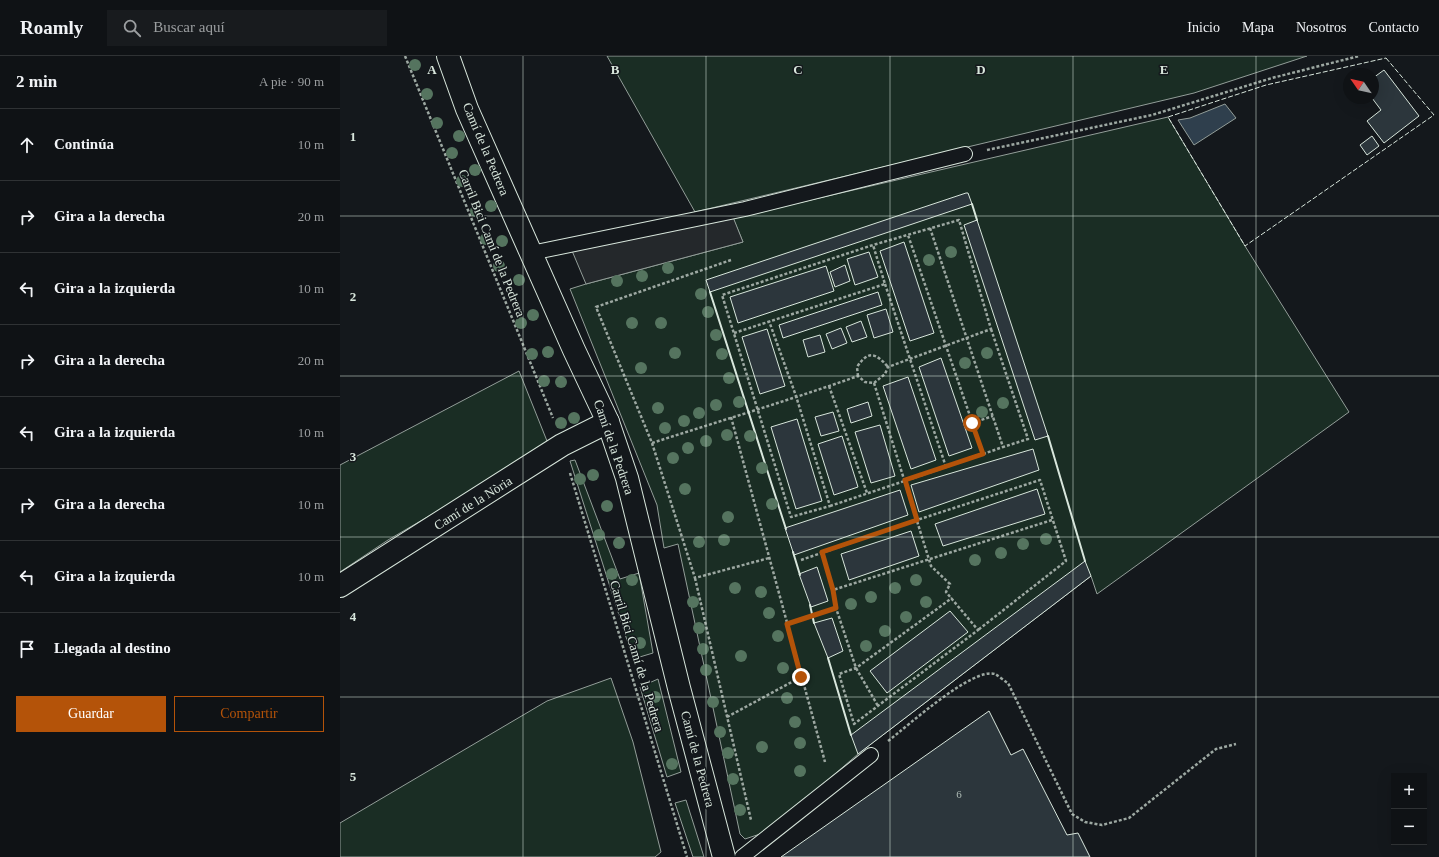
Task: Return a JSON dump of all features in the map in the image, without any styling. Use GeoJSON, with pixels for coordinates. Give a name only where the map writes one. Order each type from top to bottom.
{"type":"FeatureCollection","features":[{"type":"Feature","properties":{"kind":"street","name":"Camí de la Pedrera"},"geometry":{"type":"LineString","coordinates":[[448,56],[467,108],[531,254],[608,422],[627,478],[679,688],[724,857]]}},
{"type":"Feature","properties":{"kind":"street","name":"Camí de la Nòria"},"geometry":{"type":"LineString","coordinates":[[340,586],[562,445],[608,422]]}},
{"type":"Feature","properties":{"kind":"lane"},"geometry":{"type":"LineString","coordinates":[[531,254],[745,209],[966,154]]}},
{"type":"Feature","properties":{"kind":"lane"},"geometry":{"type":"LineString","coordinates":[[742,857],[871,755]]}},
{"type":"Feature","properties":{"kind":"path","name":"Carril Bici Camí de la Pedrera"},"geometry":{"type":"LineString","coordinates":[[405,56],[555,424]]}},
{"type":"Feature","properties":{"kind":"path"},"geometry":{"type":"LineString","coordinates":[[966,154],[1152,115],[1272,78],[1359,56]]}},
{"type":"Feature","properties":{"kind":"path"},"geometry":{"type":"LineString","coordinates":[[958,220],[991,329],[1028,439],[830,506],[791,517],[722,295],[873,245],[930,228],[958,220]]}},
{"type":"Feature","properties":{"kind":"path"},"geometry":{"type":"LineString","coordinates":[[930,228],[1003,447]]}},
{"type":"Feature","properties":{"kind":"path"},"geometry":{"type":"LineString","coordinates":[[908,235],[983,454]]}},
{"type":"Feature","properties":{"kind":"path"},"geometry":{"type":"LineString","coordinates":[[873,245],[946,467]]}},
{"type":"Feature","properties":{"kind":"path"},"geometry":{"type":"LineString","coordinates":[[732,260],[596,307],[652,443],[696,578],[752,823]]}},
{"type":"Feature","properties":{"kind":"path"},"geometry":{"type":"LineString","coordinates":[[734,333],[885,284]]}},
{"type":"Feature","properties":{"kind":"path"},"geometry":{"type":"LineString","coordinates":[[769,321],[796,396],[830,506]]}},
{"type":"Feature","properties":{"kind":"path"},"geometry":{"type":"LineString","coordinates":[[888,367],[879,357],[871,355],[863,358],[857,366],[858,376],[865,382],[874,383],[885,374],[888,367],[991,329]]}},
{"type":"Feature","properties":{"kind":"path"},"geometry":{"type":"LineString","coordinates":[[652,443],[858,376]]}},
{"type":"Feature","properties":{"kind":"path"},"geometry":{"type":"LineString","coordinates":[[874,383],[931,566],[950,584],[946,592],[978,630]]}},
{"type":"Feature","properties":{"kind":"path"},"geometry":{"type":"LineString","coordinates":[[829,386],[867,493]]}},
{"type":"Feature","properties":{"kind":"path"},"geometry":{"type":"LineString","coordinates":[[972,423],[993,416]]}},
{"type":"Feature","properties":{"kind":"path"},"geometry":{"type":"LineString","coordinates":[[731,418],[826,767]]}},
{"type":"Feature","properties":{"kind":"path","name":"Carril Bici Camí de la Pedrera"},"geometry":{"type":"LineString","coordinates":[[570,470],[687,857]]}},
{"type":"Feature","properties":{"kind":"path"},"geometry":{"type":"LineString","coordinates":[[801,560],[1040,480],[1066,561],[854,724],[839,674],[856,668],[952,598]]}},
{"type":"Feature","properties":{"kind":"path"},"geometry":{"type":"LineString","coordinates":[[833,590],[929,558],[1052,520]]}},
{"type":"Feature","properties":{"kind":"path"},"geometry":{"type":"LineString","coordinates":[[822,552],[833,590],[836,608],[856,668],[878,706]]}},
{"type":"Feature","properties":{"kind":"path"},"geometry":{"type":"LineString","coordinates":[[696,578],[769,558]]}},
{"type":"Feature","properties":{"kind":"path"},"geometry":{"type":"LineString","coordinates":[[787,624],[836,608]]}},
{"type":"Feature","properties":{"kind":"path"},"geometry":{"type":"LineString","coordinates":[[871,755],[961,684],[979,676],[995,674],[1008,683],[1072,814],[1085,822],[1102,825],[1129,818],[1216,749],[1236,744]]}},
{"type":"Feature","properties":{"kind":"path"},"geometry":{"type":"LineString","coordinates":[[727,717],[801,677]]}},
{"type":"Feature","properties":{"kind":"green space"},"geometry":{"type":"Polygon","coordinates":[[[607,56],[1307,56],[1194,93],[695,212],[607,56]]]}},
{"type":"Feature","properties":{"kind":"green space"},"geometry":{"type":"Polygon","coordinates":[[[1168,117],[1245,246],[1349,412],[1097,594],[1091,576],[858,754],[769,831],[745,839],[740,834],[678,544],[664,548],[657,505],[570,289],[743,242],[733,218],[1168,117]]]}},
{"type":"Feature","properties":{"kind":"green space"},"geometry":{"type":"Polygon","coordinates":[[[519,371],[549,446],[388,540],[340,572],[340,465],[519,371]]]}},
{"type":"Feature","properties":{"kind":"green space"},"geometry":{"type":"Polygon","coordinates":[[[575,460],[620,579],[639,573],[653,653],[633,659],[570,461],[575,460]]]}},
{"type":"Feature","properties":{"kind":"green space"},"geometry":{"type":"Polygon","coordinates":[[[611,678],[633,742],[661,852],[655,857],[340,857],[340,823],[547,701],[611,678]]]}},
{"type":"Feature","properties":{"kind":"green space"},"geometry":{"type":"Polygon","coordinates":[[[658,679],[681,772],[667,777],[640,687],[658,679]]]}},
{"type":"Feature","properties":{"kind":"green space"},"geometry":{"type":"Polygon","coordinates":[[[686,800],[704,857],[693,857],[675,803],[686,800]]]}},
{"type":"Feature","properties":{"kind":"shaded area"},"geometry":{"type":"Polygon","coordinates":[[[731,212],[743,242],[586,284],[570,246],[731,212]]]}},
{"type":"Feature","properties":{"kind":"water"},"geometry":{"type":"Polygon","coordinates":[[[1225,104],[1236,118],[1194,145],[1178,120],[1190,118],[1225,104]]]}},
{"type":"Feature","properties":{"kind":"building"},"geometry":{"type":"Polygon","coordinates":[[[1384,70],[1419,116],[1384,143],[1367,121],[1381,110],[1376,104],[1379,104],[1379,74],[1384,70]]]}},
{"type":"Feature","properties":{"kind":"building"},"geometry":{"type":"Polygon","coordinates":[[[1372,136],[1379,146],[1367,155],[1360,145],[1372,136]]]}},
{"type":"Feature","properties":{"kind":"building"},"geometry":{"type":"Polygon","coordinates":[[[968,193],[972,204],[710,292],[706,280],[968,193]]]}},
{"type":"Feature","properties":{"kind":"building"},"geometry":{"type":"Polygon","coordinates":[[[977,220],[1048,436],[1035,440],[964,225],[977,220]]]}},
{"type":"Feature","properties":{"kind":"building"},"geometry":{"type":"Polygon","coordinates":[[[904,242],[934,333],[910,341],[880,251],[904,242]]]}},
{"type":"Feature","properties":{"kind":"building"},"geometry":{"type":"Polygon","coordinates":[[[869,252],[878,277],[855,285],[847,259],[869,252]]]}},
{"type":"Feature","properties":{"kind":"building"},"geometry":{"type":"Polygon","coordinates":[[[845,265],[850,281],[835,287],[830,272],[845,265]]]}},
{"type":"Feature","properties":{"kind":"building"},"geometry":{"type":"Polygon","coordinates":[[[826,266],[834,291],[738,323],[730,297],[826,266]]]}},
{"type":"Feature","properties":{"kind":"building"},"geometry":{"type":"Polygon","coordinates":[[[878,292],[882,305],[783,338],[779,325],[878,292]]]}},
{"type":"Feature","properties":{"kind":"building"},"geometry":{"type":"Polygon","coordinates":[[[886,309],[893,332],[874,338],[867,315],[886,309]]]}},
{"type":"Feature","properties":{"kind":"building"},"geometry":{"type":"Polygon","coordinates":[[[861,321],[867,337],[852,342],[846,327],[861,321]]]}},
{"type":"Feature","properties":{"kind":"building"},"geometry":{"type":"Polygon","coordinates":[[[841,328],[847,343],[832,349],[826,334],[841,328]]]}},
{"type":"Feature","properties":{"kind":"building"},"geometry":{"type":"Polygon","coordinates":[[[767,329],[785,386],[760,394],[742,337],[767,329]]]}},
{"type":"Feature","properties":{"kind":"building"},"geometry":{"type":"Polygon","coordinates":[[[820,335],[825,352],[808,357],[803,340],[820,335]]]}},
{"type":"Feature","properties":{"kind":"building"},"geometry":{"type":"Polygon","coordinates":[[[941,358],[972,448],[949,456],[919,367],[941,358]]]}},
{"type":"Feature","properties":{"kind":"building"},"geometry":{"type":"Polygon","coordinates":[[[908,377],[936,460],[911,469],[883,386],[908,377]]]}},
{"type":"Feature","properties":{"kind":"building"},"geometry":{"type":"Polygon","coordinates":[[[868,402],[872,416],[851,423],[847,409],[868,402]]]}},
{"type":"Feature","properties":{"kind":"building"},"geometry":{"type":"Polygon","coordinates":[[[833,412],[839,431],[821,436],[815,417],[833,412]]]}},
{"type":"Feature","properties":{"kind":"building"},"geometry":{"type":"Polygon","coordinates":[[[797,419],[822,501],[796,509],[771,427],[797,419]]]}},
{"type":"Feature","properties":{"kind":"building"},"geometry":{"type":"Polygon","coordinates":[[[880,425],[895,476],[871,483],[855,432],[880,425]]]}},
{"type":"Feature","properties":{"kind":"building"},"geometry":{"type":"Polygon","coordinates":[[[842,436],[858,487],[834,495],[818,444],[842,436]]]}},
{"type":"Feature","properties":{"kind":"building"},"geometry":{"type":"Polygon","coordinates":[[[1033,449],[1039,470],[919,512],[911,485],[1033,449]]]}},
{"type":"Feature","properties":{"kind":"building"},"geometry":{"type":"Polygon","coordinates":[[[1037,489],[1045,514],[943,546],[935,524],[1037,489]]]}},
{"type":"Feature","properties":{"kind":"building"},"geometry":{"type":"Polygon","coordinates":[[[900,490],[908,515],[794,555],[785,528],[900,490]]]}},
{"type":"Feature","properties":{"kind":"building"},"geometry":{"type":"Polygon","coordinates":[[[911,531],[919,556],[849,580],[841,554],[911,531]]]}},
{"type":"Feature","properties":{"kind":"building"},"geometry":{"type":"Polygon","coordinates":[[[1085,561],[1091,576],[858,754],[851,735],[1085,561]]]}},
{"type":"Feature","properties":{"kind":"building"},"geometry":{"type":"Polygon","coordinates":[[[817,567],[828,601],[811,607],[799,574],[817,567]]]}},
{"type":"Feature","properties":{"kind":"building"},"geometry":{"type":"Polygon","coordinates":[[[950,611],[968,632],[887,693],[870,671],[950,611]]]}},
{"type":"Feature","properties":{"kind":"building"},"geometry":{"type":"Polygon","coordinates":[[[832,618],[843,651],[828,658],[814,623],[832,618]]]}},
{"type":"Feature","properties":{"kind":"building"},"geometry":{"type":"Polygon","coordinates":[[[989,711],[1011,755],[1023,749],[1067,835],[1078,833],[1090,857],[781,857],[989,711]]]}},
{"type":"Feature","properties":{"kind":"fence"},"geometry":{"type":"LineString","coordinates":[[1386,58],[1434,115],[1245,246],[1168,117],[1266,85],[1386,58]]}},
{"type":"Feature","properties":{"kind":"wall"},"geometry":{"type":"LineString","coordinates":[[972,204],[977,220]]}},
{"type":"Feature","properties":{"kind":"wall"},"geometry":{"type":"LineString","coordinates":[[710,292],[786,529]]}},
{"type":"Feature","properties":{"kind":"wall"},"geometry":{"type":"LineString","coordinates":[[1048,436],[1085,561]]}},
{"type":"Feature","properties":{"kind":"wall"},"geometry":{"type":"LineString","coordinates":[[793,552],[800,575]]}},
{"type":"Feature","properties":{"kind":"wall"},"geometry":{"type":"LineString","coordinates":[[810,605],[814,623]]}},
{"type":"Feature","properties":{"kind":"wall"},"geometry":{"type":"LineString","coordinates":[[828,658],[851,735]]}},
{"type":"Feature","properties":{"kind":"route"},"geometry":{"type":"LineString","coordinates":[[801,677],[787,624],[836,608],[833,590],[822,552],[917,520],[905,480],[983,454],[972,423]]}}]}
